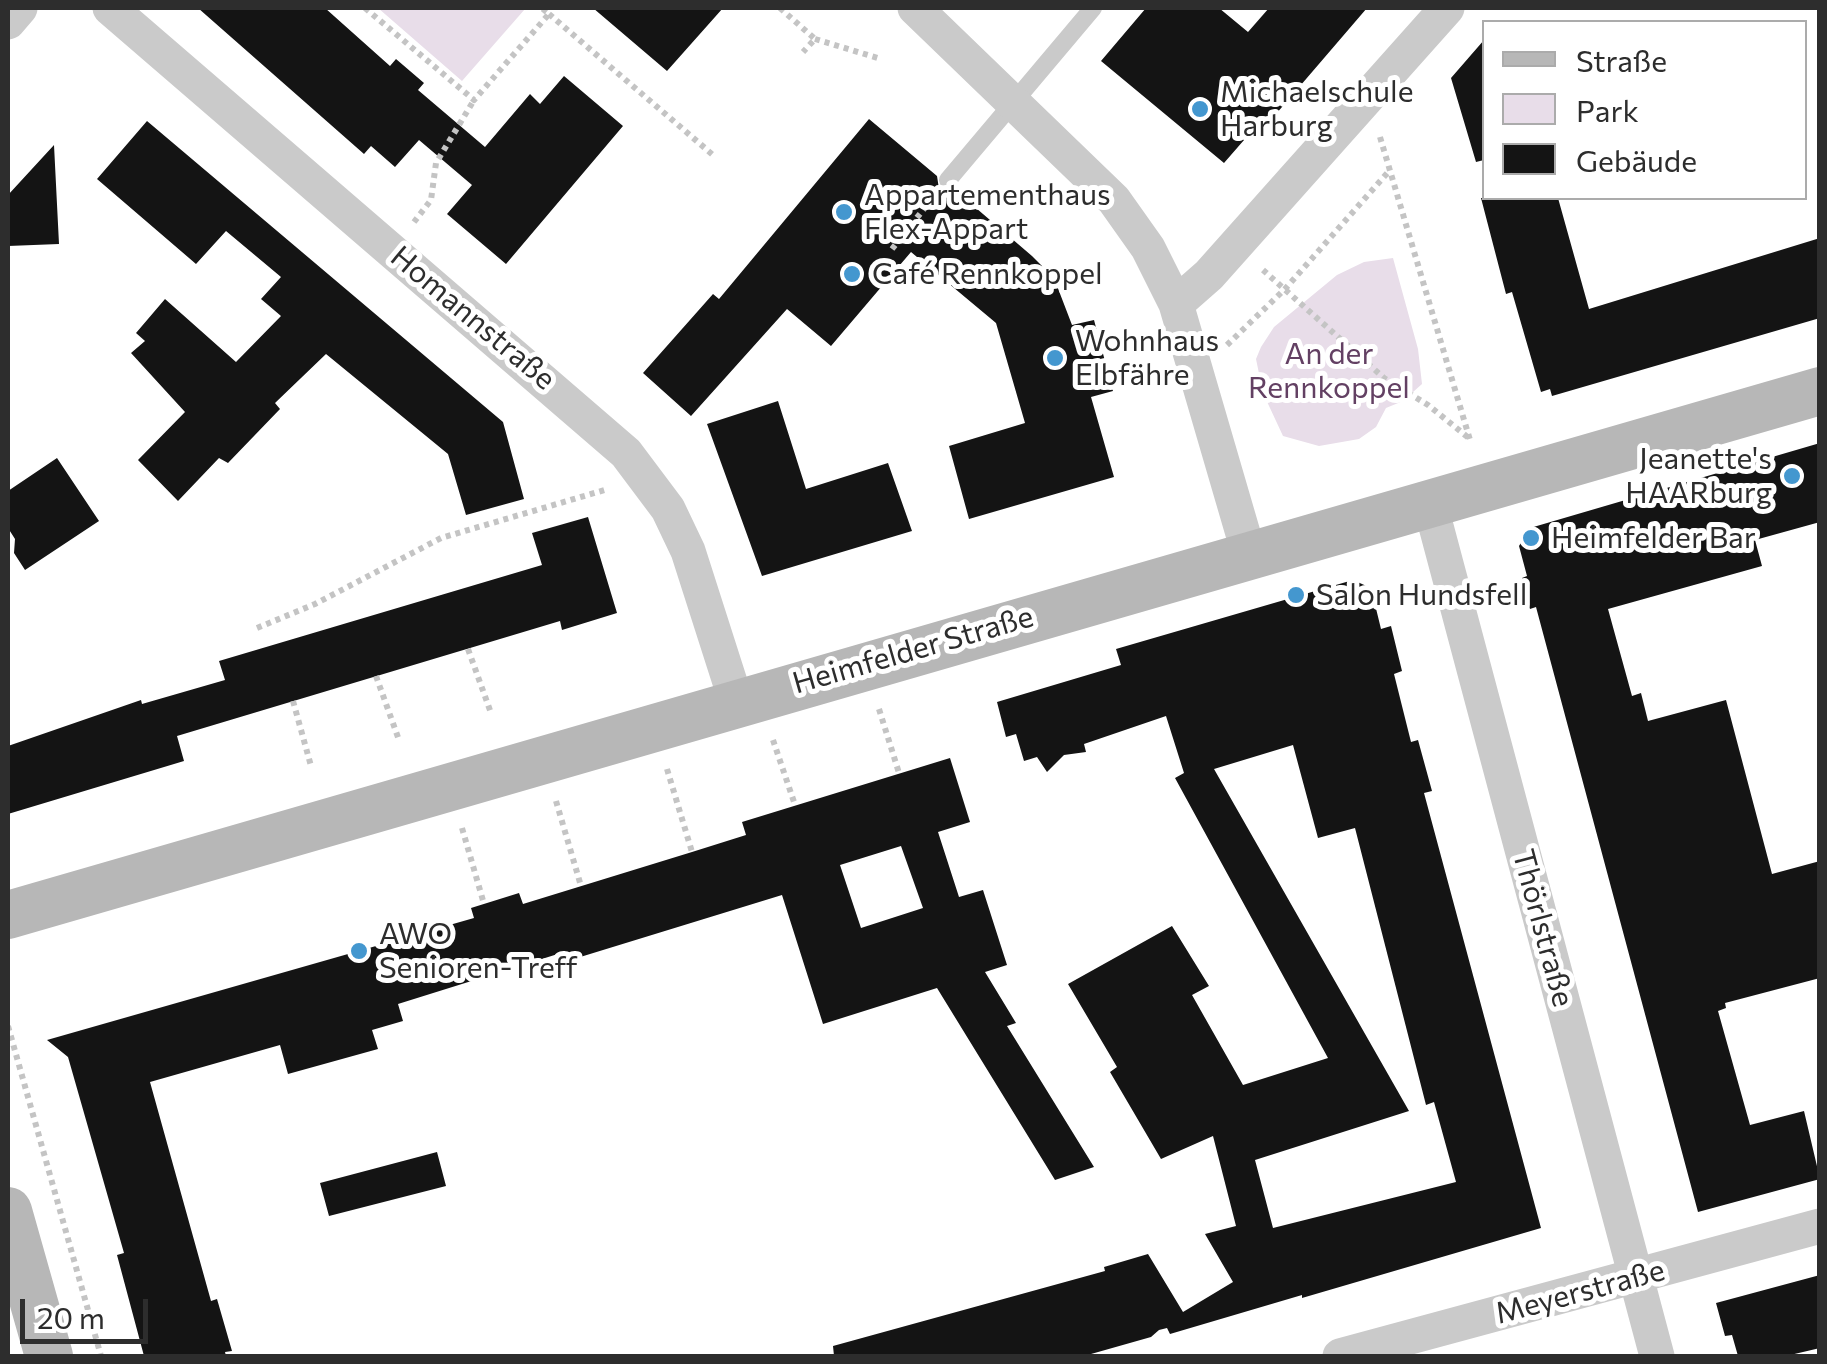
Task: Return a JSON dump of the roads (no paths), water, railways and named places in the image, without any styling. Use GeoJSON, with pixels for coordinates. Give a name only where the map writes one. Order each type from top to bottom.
{"type":"FeatureCollection","features":[{"type":"Feature","properties":{"kind":"street"},"geometry":{"type":"LineString","coordinates":[[8,22],[20,8]]}},
{"type":"Feature","properties":{"kind":"street","name":"Homannstraße"},"geometry":{"type":"LineString","coordinates":[[110,8],[598,425],[641,472],[668,509],[688,551],[736,700]]}},
{"type":"Feature","properties":{"kind":"street"},"geometry":{"type":"LineString","coordinates":[[915,8],[1013,98],[1114,200],[1148,248],[1176,304],[1249,554]]}},
{"type":"Feature","properties":{"kind":"street"},"geometry":{"type":"LineString","coordinates":[[1176,304],[1209,275],[1447,8]]}},
{"type":"Feature","properties":{"kind":"street","name":"Heimfelder Straße"},"geometry":{"type":"LineString","coordinates":[[8,914],[736,700],[1820,391]]}},
{"type":"Feature","properties":{"kind":"street","name":"Thörlstraße"},"geometry":{"type":"LineString","coordinates":[[1430,500],[1657,1356]]}},
{"type":"Feature","properties":{"kind":"street"},"geometry":{"type":"LineString","coordinates":[[8,1212],[49,1356]]}},
{"type":"Feature","properties":{"kind":"street","name":"Meyerstraße"},"geometry":{"type":"LineString","coordinates":[[1340,1356],[1820,1226]]}},
{"type":"Feature","properties":{"kind":"lane"},"geometry":{"type":"LineString","coordinates":[[948,180],[1013,98],[1093,8]]}},
{"type":"Feature","properties":{"kind":"place","name":"Michaelschule Harburg"},"geometry":{"type":"Point","coordinates":[1200,109]}},
{"type":"Feature","properties":{"kind":"place","name":"Appartementhaus Flex-Appart"},"geometry":{"type":"Point","coordinates":[844,212]}},
{"type":"Feature","properties":{"kind":"place","name":"Café Rennkoppel"},"geometry":{"type":"Point","coordinates":[852,274]}},
{"type":"Feature","properties":{"kind":"place","name":"Wohnhaus Elbfähre"},"geometry":{"type":"Point","coordinates":[1055,358]}},
{"type":"Feature","properties":{"kind":"place","name":"Jeanette's HAARburg"},"geometry":{"type":"Point","coordinates":[1792,476]}},
{"type":"Feature","properties":{"kind":"place","name":"Heimfelder Bar"},"geometry":{"type":"Point","coordinates":[1531,538]}},
{"type":"Feature","properties":{"kind":"place","name":"Salon Hundsfell"},"geometry":{"type":"Point","coordinates":[1296,595]}},
{"type":"Feature","properties":{"kind":"place","name":"AWO Senioren-Treff"},"geometry":{"type":"Point","coordinates":[359,951]}},
{"type":"Feature","properties":{"kind":"park label","name":"An der Rennkoppel"},"geometry":{"type":"Point","coordinates":[1329,371]}}]}
